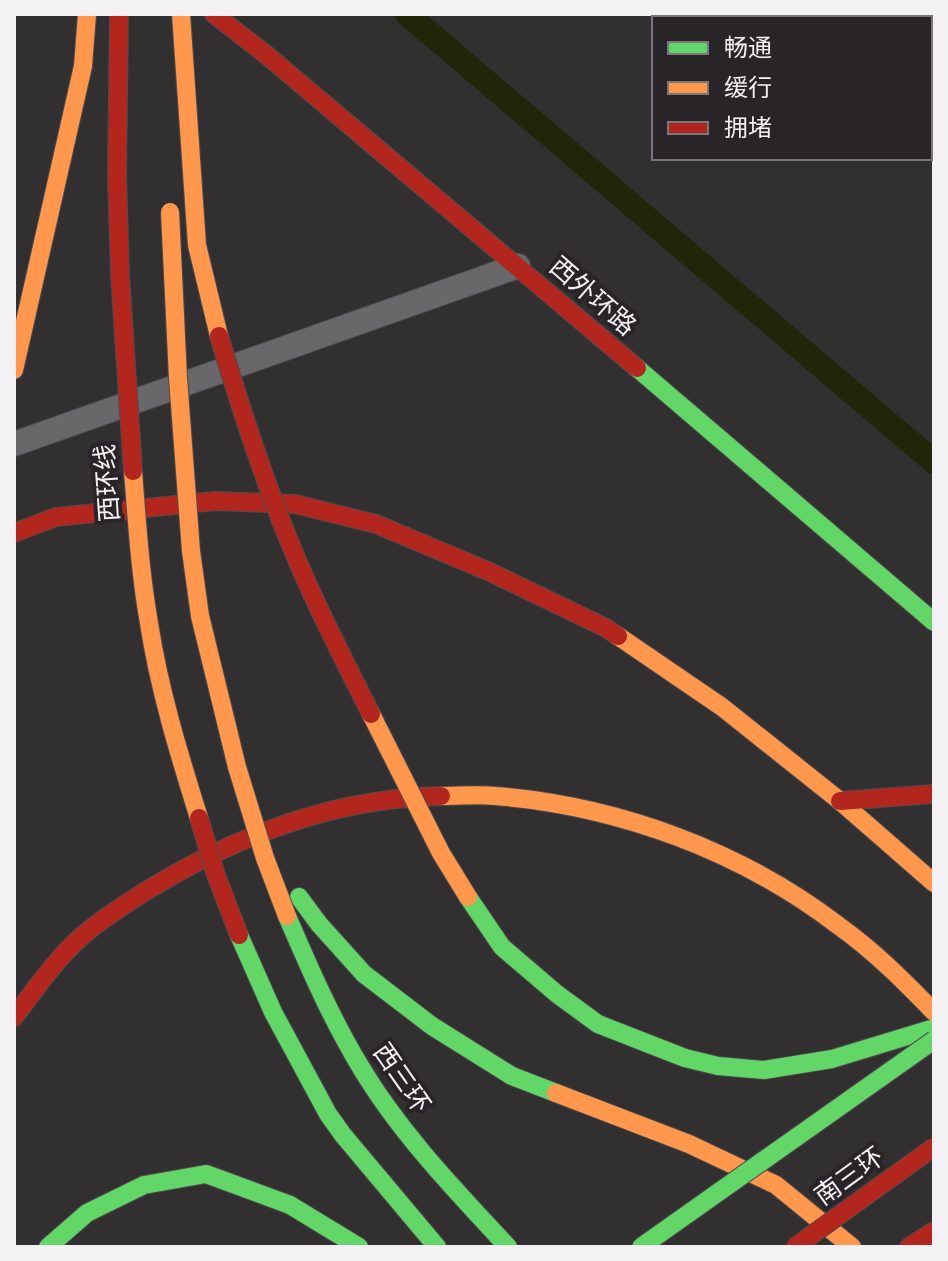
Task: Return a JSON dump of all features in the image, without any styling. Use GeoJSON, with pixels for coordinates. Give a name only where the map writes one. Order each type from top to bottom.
{"type":"FeatureCollection","features":[{"type":"Feature","properties":{"kind":"main road"},"geometry":{"type":"LineString","coordinates":[[14,370],[83,66],[87,14]]}},
{"type":"Feature","properties":{"kind":"main road","name":"西环线"},"geometry":{"type":"LineString","coordinates":[[119,14],[117,175],[120,275],[140,567],[166,704],[216,875],[273,1012],[328,1114],[437,1247]]}},
{"type":"Feature","properties":{"kind":"main road"},"geometry":{"type":"LineString","coordinates":[[170,119],[179,14]]}},
{"type":"Feature","properties":{"kind":"main road"},"geometry":{"type":"LineString","coordinates":[[179,14],[197,245],[215,321],[267,483],[320,612],[441,853],[502,947],[598,1024],[685,1058],[718,1066],[764,1070],[832,1059],[934,1028]]}},
{"type":"Feature","properties":{"kind":"main road","name":"西外环路"},"geometry":{"type":"LineString","coordinates":[[214,14],[518,266],[934,622]]}},
{"type":"Feature","properties":{"kind":"main road"},"geometry":{"type":"LineString","coordinates":[[169,188],[178,378],[191,551],[200,616],[248,802],[299,897],[364,974],[432,1026],[512,1076],[689,1144],[776,1185],[852,1247]]}},
{"type":"Feature","properties":{"kind":"main road"},"geometry":{"type":"LineString","coordinates":[[14,533],[56,517],[215,501],[295,504],[376,524],[490,572],[606,628],[722,707],[840,801],[934,883]]}},
{"type":"Feature","properties":{"kind":"main road"},"geometry":{"type":"LineString","coordinates":[[14,1017],[48,973],[81,938],[120,908],[198,859],[277,824],[318,812],[402,796],[445,794],[488,794],[572,806],[613,815],[694,842],[770,879],[807,902],[877,956],[934,1012]]}},
{"type":"Feature","properties":{"kind":"main road"},"geometry":{"type":"LineString","coordinates":[[840,801],[934,794]]}},
{"type":"Feature","properties":{"kind":"main road","name":"西三环"},"geometry":{"type":"LineString","coordinates":[[248,802],[287,916],[320,990],[372,1086],[400,1124],[508,1247]]}},
{"type":"Feature","properties":{"kind":"main road"},"geometry":{"type":"LineString","coordinates":[[641,1247],[934,1040]]}},
{"type":"Feature","properties":{"kind":"main road","name":"南三环"},"geometry":{"type":"LineString","coordinates":[[795,1247],[934,1147]]}},
{"type":"Feature","properties":{"kind":"main road"},"geometry":{"type":"LineString","coordinates":[[48,1247],[87,1213],[144,1185],[206,1174],[290,1205],[359,1247]]}},
{"type":"Feature","properties":{"kind":"main road"},"geometry":{"type":"LineString","coordinates":[[909,1247],[934,1231]]}},
{"type":"Feature","properties":{"kind":"street"},"geometry":{"type":"LineString","coordinates":[[14,444],[518,266]]}},
{"type":"Feature","properties":{"kind":"waterway"},"geometry":{"type":"LineString","coordinates":[[407,14],[934,462]]}},
{"type":"Feature","properties":{"kind":"traffic: fast"},"geometry":{"type":"LineString","coordinates":[[637,368],[934,622]]}},
{"type":"Feature","properties":{"kind":"traffic: fast"},"geometry":{"type":"LineString","coordinates":[[299,897],[364,974],[432,1026],[512,1076],[556,1093]]}},
{"type":"Feature","properties":{"kind":"traffic: fast"},"geometry":{"type":"LineString","coordinates":[[468,897],[502,947],[557,994],[598,1024],[685,1058],[718,1066],[764,1070],[832,1059],[934,1028]]}},
{"type":"Feature","properties":{"kind":"traffic: fast"},"geometry":{"type":"LineString","coordinates":[[287,916],[330,1011],[376,1091],[429,1160],[508,1247]]}},
{"type":"Feature","properties":{"kind":"traffic: fast"},"geometry":{"type":"LineString","coordinates":[[239,935],[273,1012],[328,1114],[437,1247]]}},
{"type":"Feature","properties":{"kind":"traffic: fast"},"geometry":{"type":"LineString","coordinates":[[641,1247],[934,1040]]}},
{"type":"Feature","properties":{"kind":"traffic: fast"},"geometry":{"type":"LineString","coordinates":[[48,1247],[87,1213],[144,1185],[206,1174],[290,1205],[359,1247]]}},
{"type":"Feature","properties":{"kind":"traffic: slow"},"geometry":{"type":"LineString","coordinates":[[14,370],[83,66],[87,14]]}},
{"type":"Feature","properties":{"kind":"traffic: slow"},"geometry":{"type":"LineString","coordinates":[[181,14],[197,245],[219,336]]}},
{"type":"Feature","properties":{"kind":"traffic: slow"},"geometry":{"type":"LineString","coordinates":[[170,212],[178,378],[191,551],[200,616],[237,767],[265,858],[287,916]]}},
{"type":"Feature","properties":{"kind":"traffic: slow"},"geometry":{"type":"LineString","coordinates":[[133,471],[141,566],[153,648],[170,721],[199,818]]}},
{"type":"Feature","properties":{"kind":"traffic: slow"},"geometry":{"type":"LineString","coordinates":[[618,636],[722,707],[840,801],[934,883]]}},
{"type":"Feature","properties":{"kind":"traffic: slow"},"geometry":{"type":"LineString","coordinates":[[371,714],[441,853],[468,897]]}},
{"type":"Feature","properties":{"kind":"traffic: slow"},"geometry":{"type":"LineString","coordinates":[[441,796],[496,796],[588,810],[633,822],[720,855],[761,875],[839,926],[877,956],[934,1012]]}},
{"type":"Feature","properties":{"kind":"traffic: slow"},"geometry":{"type":"LineString","coordinates":[[556,1093],[689,1144],[776,1185],[852,1247]]}},
{"type":"Feature","properties":{"kind":"traffic: jam"},"geometry":{"type":"LineString","coordinates":[[119,14],[117,175],[120,275],[133,471]]}},
{"type":"Feature","properties":{"kind":"traffic: jam"},"geometry":{"type":"LineString","coordinates":[[214,14],[637,368]]}},
{"type":"Feature","properties":{"kind":"traffic: jam"},"geometry":{"type":"LineString","coordinates":[[219,336],[280,518],[299,565],[371,714]]}},
{"type":"Feature","properties":{"kind":"traffic: jam"},"geometry":{"type":"LineString","coordinates":[[14,533],[56,517],[215,501],[295,504],[376,524],[490,572],[618,636]]}},
{"type":"Feature","properties":{"kind":"traffic: jam"},"geometry":{"type":"LineString","coordinates":[[840,801],[934,794]]}},
{"type":"Feature","properties":{"kind":"traffic: jam"},"geometry":{"type":"LineString","coordinates":[[14,1017],[54,965],[81,937],[121,907],[180,871],[251,837],[325,812],[402,798],[441,796]]}},
{"type":"Feature","properties":{"kind":"traffic: jam"},"geometry":{"type":"LineString","coordinates":[[199,818],[239,935]]}},
{"type":"Feature","properties":{"kind":"traffic: jam"},"geometry":{"type":"LineString","coordinates":[[795,1247],[934,1147]]}},
{"type":"Feature","properties":{"kind":"traffic: jam"},"geometry":{"type":"LineString","coordinates":[[909,1247],[934,1231]]}}]}
